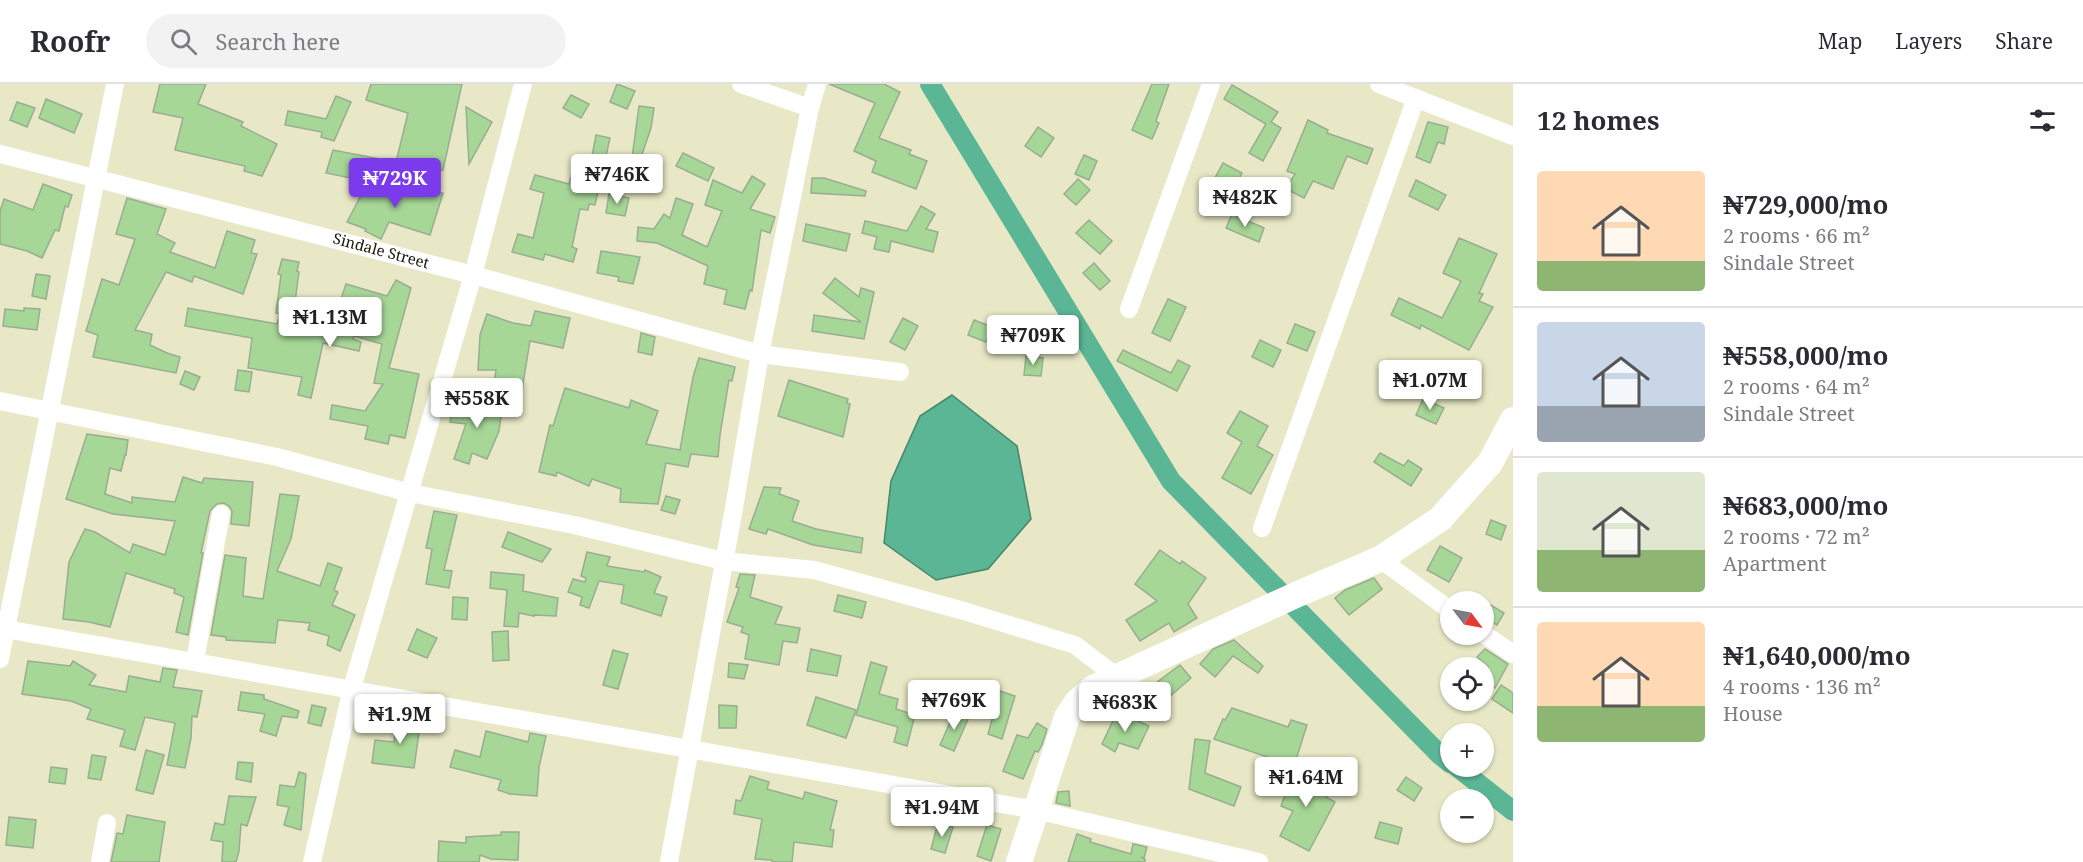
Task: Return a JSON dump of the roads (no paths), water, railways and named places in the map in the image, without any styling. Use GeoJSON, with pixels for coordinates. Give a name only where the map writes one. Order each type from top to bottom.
{"type":"FeatureCollection","features":[{"type":"Feature","properties":{"kind":"street"},"geometry":{"type":"LineString","coordinates":[[0,659],[3,628],[115,84]]}},
{"type":"Feature","properties":{"kind":"street"},"geometry":{"type":"LineString","coordinates":[[312,862],[352,688],[473,275],[523,84]]}},
{"type":"Feature","properties":{"kind":"street"},"geometry":{"type":"LineString","coordinates":[[741,84],[810,108]]}},
{"type":"Feature","properties":{"kind":"street"},"geometry":{"type":"LineString","coordinates":[[669,862],[760,354],[810,108],[817,84]]}},
{"type":"Feature","properties":{"kind":"street"},"geometry":{"type":"LineString","coordinates":[[1129,309],[1211,84]]}},
{"type":"Feature","properties":{"kind":"street"},"geometry":{"type":"LineString","coordinates":[[1379,84],[1513,136]]}},
{"type":"Feature","properties":{"kind":"street"},"geometry":{"type":"LineString","coordinates":[[1262,528],[1416,98]]}},
{"type":"Feature","properties":{"kind":"street","name":"Sindale Street"},"geometry":{"type":"LineString","coordinates":[[0,154],[473,275],[760,354],[900,372]]}},
{"type":"Feature","properties":{"kind":"street"},"geometry":{"type":"LineString","coordinates":[[0,401],[277,457],[410,493],[574,525],[724,561],[814,570],[964,611],[1075,645],[1117,677]]}},
{"type":"Feature","properties":{"kind":"street"},"geometry":{"type":"LineString","coordinates":[[1020,862],[1067,717],[1077,702],[1093,688],[1380,559],[1440,519],[1490,463],[1513,420]]}},
{"type":"Feature","properties":{"kind":"street"},"geometry":{"type":"LineString","coordinates":[[195,662],[221,514]]}},
{"type":"Feature","properties":{"kind":"street"},"geometry":{"type":"LineString","coordinates":[[1380,559],[1440,603]]}},
{"type":"Feature","properties":{"kind":"street"},"geometry":{"type":"LineString","coordinates":[[3,628],[1036,810],[1208,856],[1259,862]]}},
{"type":"Feature","properties":{"kind":"street"},"geometry":{"type":"LineString","coordinates":[[1494,641],[1513,654]]}},
{"type":"Feature","properties":{"kind":"street"},"geometry":{"type":"LineString","coordinates":[[100,862],[107,823]]}},
{"type":"Feature","properties":{"kind":"waterway"},"geometry":{"type":"LineString","coordinates":[[930,84],[1171,481],[1440,755]]}},
{"type":"Feature","properties":{"kind":"waterway"},"geometry":{"type":"LineString","coordinates":[[1470,777],[1513,811]]}}]}
